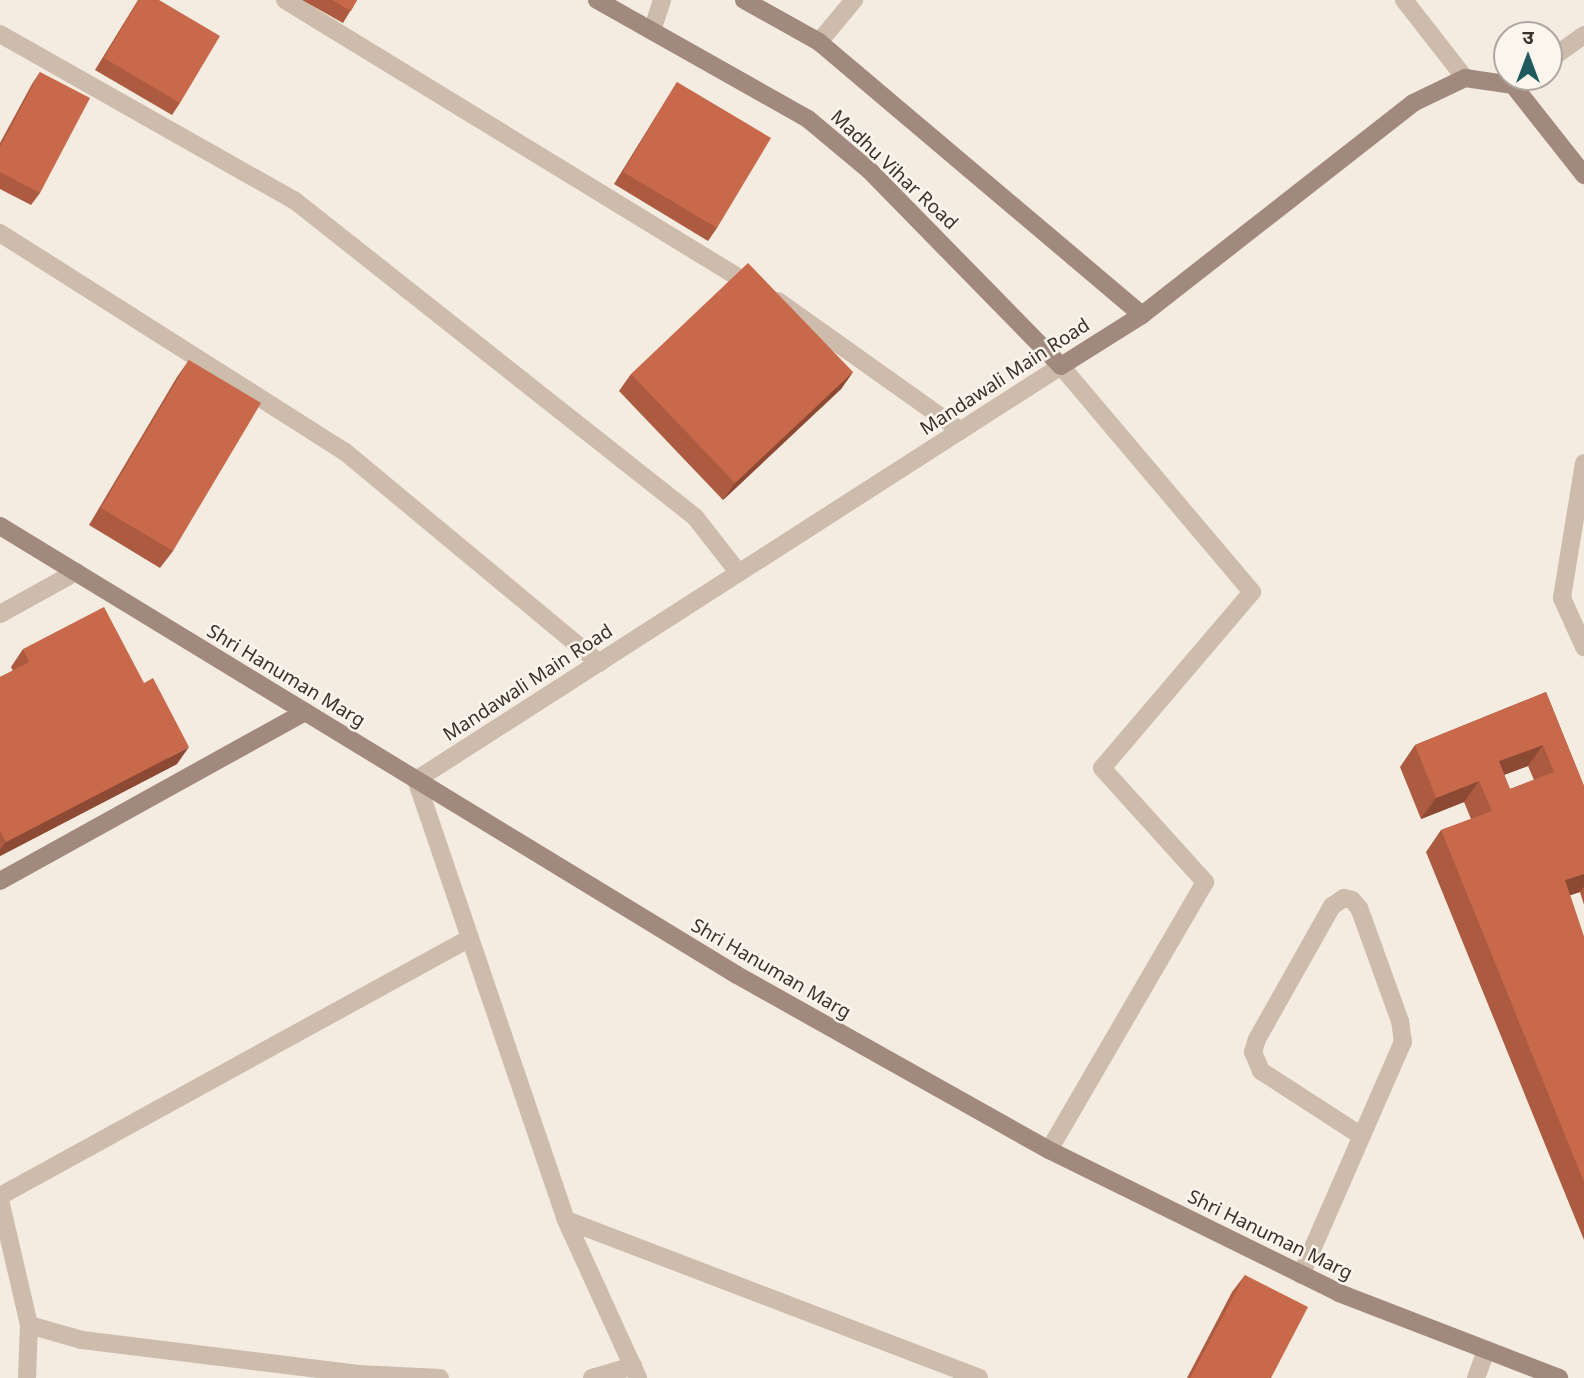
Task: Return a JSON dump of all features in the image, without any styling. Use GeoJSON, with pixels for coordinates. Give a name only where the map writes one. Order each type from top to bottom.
{"type":"FeatureCollection","features":[{"type":"Feature","properties":{"kind":"street"},"geometry":{"type":"LineString","coordinates":[[285,0],[809,320],[961,431]]}},
{"type":"Feature","properties":{"kind":"street","name":"Madhu Vihar Road"},"geometry":{"type":"LineString","coordinates":[[597,0],[808,119],[869,170],[1062,366]]}},
{"type":"Feature","properties":{"kind":"street"},"geometry":{"type":"LineString","coordinates":[[652,31],[662,0]]}},
{"type":"Feature","properties":{"kind":"street"},"geometry":{"type":"LineString","coordinates":[[744,0],[819,42],[1142,315]]}},
{"type":"Feature","properties":{"kind":"street"},"geometry":{"type":"LineString","coordinates":[[819,42],[854,0]]}},
{"type":"Feature","properties":{"kind":"street"},"geometry":{"type":"LineString","coordinates":[[1404,0],[1413,7],[1465,78],[1493,80]]}},
{"type":"Feature","properties":{"kind":"street"},"geometry":{"type":"LineString","coordinates":[[0,34],[294,200],[695,517],[738,572]]}},
{"type":"Feature","properties":{"kind":"street"},"geometry":{"type":"LineString","coordinates":[[1563,50],[1584,35]]}},
{"type":"Feature","properties":{"kind":"street","name":"Mandawali Main Road"},"geometry":{"type":"LineString","coordinates":[[416,780],[1142,315],[1413,103],[1465,78]]}},
{"type":"Feature","properties":{"kind":"street"},"geometry":{"type":"LineString","coordinates":[[1526,91],[1584,175]]}},
{"type":"Feature","properties":{"kind":"street"},"geometry":{"type":"LineString","coordinates":[[0,233],[344,451],[599,663]]}},
{"type":"Feature","properties":{"kind":"street"},"geometry":{"type":"LineString","coordinates":[[1049,1150],[1205,882],[1102,768],[1252,592],[1062,366]]}},
{"type":"Feature","properties":{"kind":"street"},"geometry":{"type":"LineString","coordinates":[[1584,463],[1562,598],[1584,647]]}},
{"type":"Feature","properties":{"kind":"street","name":"Shri Hanuman Marg"},"geometry":{"type":"LineString","coordinates":[[0,526],[737,975],[1049,1150],[1339,1293],[1559,1378]]}},
{"type":"Feature","properties":{"kind":"street"},"geometry":{"type":"LineString","coordinates":[[0,614],[76,572]]}},
{"type":"Feature","properties":{"kind":"street"},"geometry":{"type":"LineString","coordinates":[[0,881],[305,712]]}},
{"type":"Feature","properties":{"kind":"street"},"geometry":{"type":"LineString","coordinates":[[416,780],[566,1220],[635,1372],[592,1378]]}},
{"type":"Feature","properties":{"kind":"street"},"geometry":{"type":"LineString","coordinates":[[1301,1275],[1360,1135],[1400,1051],[1403,1031],[1359,908],[1352,900],[1344,898],[1332,906],[1257,1039],[1253,1052],[1261,1070],[1360,1135]]}},
{"type":"Feature","properties":{"kind":"street"},"geometry":{"type":"LineString","coordinates":[[27,1378],[29,1325],[0,1198],[470,939]]}},
{"type":"Feature","properties":{"kind":"street"},"geometry":{"type":"LineString","coordinates":[[566,1220],[979,1378]]}},
{"type":"Feature","properties":{"kind":"street"},"geometry":{"type":"LineString","coordinates":[[29,1325],[82,1340],[300,1372],[440,1378]]}},
{"type":"Feature","properties":{"kind":"street"},"geometry":{"type":"LineString","coordinates":[[1476,1378],[1486,1350]]}},
{"type":"Feature","properties":{"kind":"building"},"geometry":{"type":"Polygon","coordinates":[[[139,0],[159,0],[220,36],[180,103],[104,58],[139,0]]]}},
{"type":"Feature","properties":{"kind":"building"},"geometry":{"type":"Polygon","coordinates":[[[332,0],[357,0],[351,11],[332,0]]]}},
{"type":"Feature","properties":{"kind":"building"},"geometry":{"type":"Polygon","coordinates":[[[40,72],[90,98],[40,193],[0,172],[0,147],[40,72]]]}},
{"type":"Feature","properties":{"kind":"building"},"geometry":{"type":"Polygon","coordinates":[[[677,82],[771,138],[717,228],[623,172],[677,82]]]}},
{"type":"Feature","properties":{"kind":"building"},"geometry":{"type":"Polygon","coordinates":[[[748,263],[853,372],[735,483],[631,374],[748,263]]]}},
{"type":"Feature","properties":{"kind":"building"},"geometry":{"type":"Polygon","coordinates":[[[189,360],[261,403],[173,551],[101,508],[189,360]]]}},
{"type":"Feature","properties":{"kind":"building"},"geometry":{"type":"Polygon","coordinates":[[[104,607],[144,683],[153,678],[189,747],[6,842],[0,830],[0,677],[29,662],[23,649],[104,607]]]}},
{"type":"Feature","properties":{"kind":"building"},"geometry":{"type":"Polygon","coordinates":[[[1546,692],[1584,786],[1584,874],[1565,880],[1584,937],[1584,1182],[1441,830],[1492,811],[1479,781],[1436,798],[1415,745],[1546,692]],[[1543,745],[1499,761],[1510,789],[1554,772],[1543,745]]]}},
{"type":"Feature","properties":{"kind":"building"},"geometry":{"type":"Polygon","coordinates":[[[1245,1275],[1308,1307],[1271,1378],[1190,1378],[1245,1275]]]}}]}
